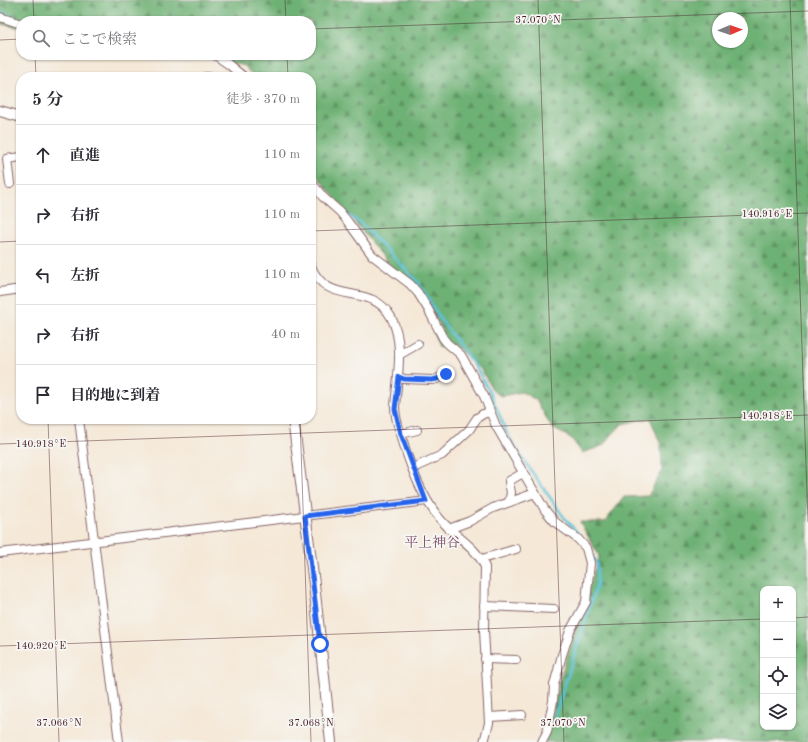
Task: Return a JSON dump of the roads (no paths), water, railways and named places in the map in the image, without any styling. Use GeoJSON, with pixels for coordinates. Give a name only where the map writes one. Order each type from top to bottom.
{"type":"FeatureCollection","features":[{"type":"Feature","properties":{"kind":"street"},"geometry":{"type":"LineString","coordinates":[[0,18],[16,23]]}},
{"type":"Feature","properties":{"kind":"street"},"geometry":{"type":"LineString","coordinates":[[222,60],[237,72]]}},
{"type":"Feature","properties":{"kind":"street"},"geometry":{"type":"LineString","coordinates":[[0,111],[16,116]]}},
{"type":"Feature","properties":{"kind":"street"},"geometry":{"type":"LineString","coordinates":[[10,184],[6,159],[16,158]]}},
{"type":"Feature","properties":{"kind":"street"},"geometry":{"type":"LineString","coordinates":[[316,189],[356,230],[372,255],[410,284],[418,293],[443,338],[461,355],[484,396],[496,426],[549,516],[562,528],[578,539],[586,548],[590,563],[586,602],[570,631],[560,662],[547,732],[542,742]]}},
{"type":"Feature","properties":{"kind":"street"},"geometry":{"type":"LineString","coordinates":[[316,276],[318,280],[326,287],[370,298],[386,310],[391,318],[396,330],[399,348],[399,377],[395,409],[401,434],[413,468],[426,501],[449,529],[472,548],[482,559],[485,567],[484,606],[489,723],[484,742]]}},
{"type":"Feature","properties":{"kind":"street"},"geometry":{"type":"LineString","coordinates":[[0,292],[16,290]]}},
{"type":"Feature","properties":{"kind":"street"},"geometry":{"type":"LineString","coordinates":[[399,355],[418,344]]}},
{"type":"Feature","properties":{"kind":"street"},"geometry":{"type":"LineString","coordinates":[[399,377],[404,379],[432,380],[446,374]]}},
{"type":"Feature","properties":{"kind":"street"},"geometry":{"type":"LineString","coordinates":[[413,468],[442,455],[469,430],[478,418],[483,414],[490,412]]}},
{"type":"Feature","properties":{"kind":"street"},"geometry":{"type":"LineString","coordinates":[[80,424],[119,742]]}},
{"type":"Feature","properties":{"kind":"street"},"geometry":{"type":"LineString","coordinates":[[294,424],[314,584],[331,742]]}},
{"type":"Feature","properties":{"kind":"street"},"geometry":{"type":"LineString","coordinates":[[401,434],[417,430]]}},
{"type":"Feature","properties":{"kind":"street"},"geometry":{"type":"LineString","coordinates":[[509,502],[511,493],[509,481],[523,473]]}},
{"type":"Feature","properties":{"kind":"street"},"geometry":{"type":"LineString","coordinates":[[449,529],[493,508],[535,493]]}},
{"type":"Feature","properties":{"kind":"street"},"geometry":{"type":"LineString","coordinates":[[0,553],[426,501]]}},
{"type":"Feature","properties":{"kind":"street"},"geometry":{"type":"LineString","coordinates":[[482,559],[516,548]]}},
{"type":"Feature","properties":{"kind":"street"},"geometry":{"type":"LineString","coordinates":[[484,606],[554,609]]}},
{"type":"Feature","properties":{"kind":"street"},"geometry":{"type":"LineString","coordinates":[[486,659],[516,660]]}},
{"type":"Feature","properties":{"kind":"street"},"geometry":{"type":"LineString","coordinates":[[489,717],[522,715]]}},
{"type":"Feature","properties":{"kind":"waterway"},"geometry":{"type":"LineString","coordinates":[[0,12],[15,18]]}},
{"type":"Feature","properties":{"kind":"waterway"},"geometry":{"type":"LineString","coordinates":[[346,214],[360,223],[419,283],[440,319],[477,369],[491,395],[506,431],[518,452],[563,516],[581,537]]}},
{"type":"Feature","properties":{"kind":"waterway"},"geometry":{"type":"LineString","coordinates":[[552,725],[597,584],[597,565],[589,547]]}},
{"type":"Feature","properties":{"kind":"district","name":"平上神谷"},"geometry":{"type":"Point","coordinates":[432,542]}}]}
